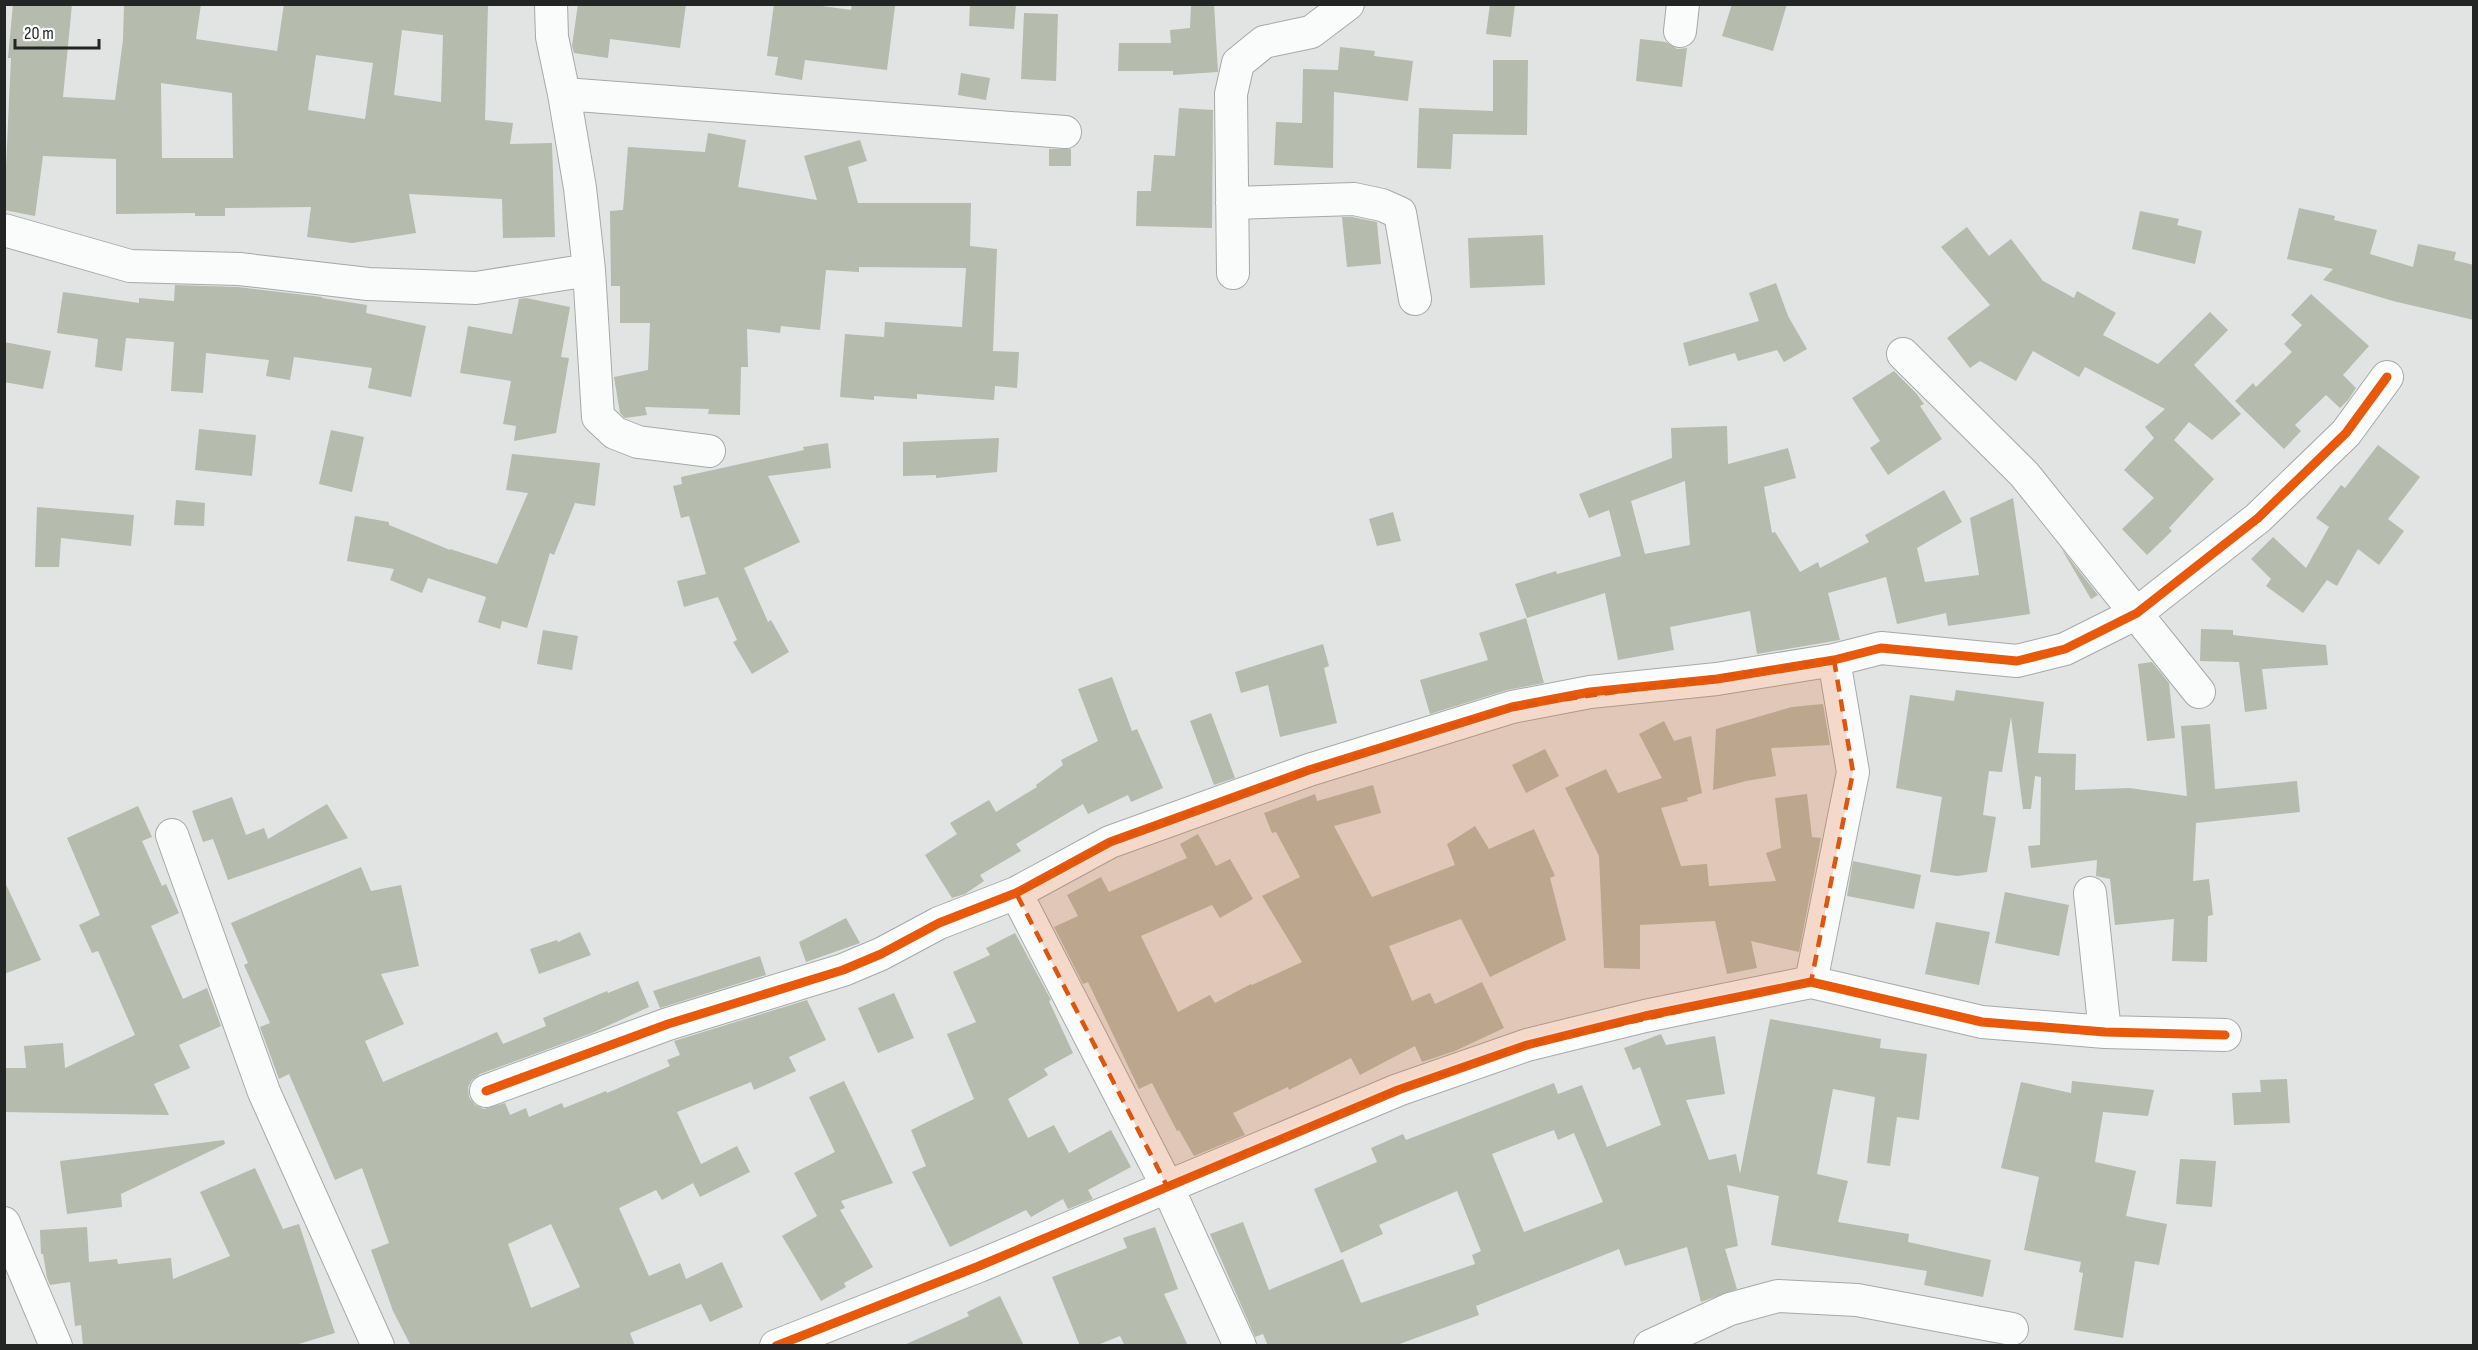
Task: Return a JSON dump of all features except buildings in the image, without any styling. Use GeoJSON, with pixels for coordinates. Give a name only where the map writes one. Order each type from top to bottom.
{"type":"FeatureCollection","features":[{"type":"Feature","properties":{"kind":"street"},"geometry":{"type":"LineString","coordinates":[[551,4],[552,37],[580,188],[589,270],[598,417],[615,433],[638,442],[709,451]]}},
{"type":"Feature","properties":{"kind":"street"},"geometry":{"type":"LineString","coordinates":[[1233,273],[1231,94],[1238,63],[1264,42],[1311,32],[1348,4]]}},
{"type":"Feature","properties":{"kind":"street"},"geometry":{"type":"LineString","coordinates":[[564,94],[1065,132]]}},
{"type":"Feature","properties":{"kind":"street"},"geometry":{"type":"LineString","coordinates":[[1232,203],[1354,199],[1400,213],[1415,299]]}},
{"type":"Feature","properties":{"kind":"street"},"geometry":{"type":"LineString","coordinates":[[4,230],[130,266],[239,269],[368,284],[476,288],[589,270]]}},
{"type":"Feature","properties":{"kind":"street"},"geometry":{"type":"LineString","coordinates":[[1903,354],[2024,474],[2199,692]]}},
{"type":"Feature","properties":{"kind":"street"},"geometry":{"type":"LineString","coordinates":[[486,1091],[668,1024],[843,970],[881,954],[939,923],[1016,893],[1110,842],[1309,770],[1512,707],[1590,692],[1717,679],[1834,660],[1881,648],[2017,661],[2065,649],[2137,613],[2258,518],[2346,433],[2387,377]]}},
{"type":"Feature","properties":{"kind":"street"},"geometry":{"type":"LineString","coordinates":[[1811,982],[1853,772],[1834,660]]}},
{"type":"Feature","properties":{"kind":"street"},"geometry":{"type":"LineString","coordinates":[[172,835],[264,1092],[378,1346]]}},
{"type":"Feature","properties":{"kind":"street"},"geometry":{"type":"LineString","coordinates":[[1016,893],[1167,1186],[1240,1346]]}},
{"type":"Feature","properties":{"kind":"street"},"geometry":{"type":"LineString","coordinates":[[2090,893],[2105,1032]]}},
{"type":"Feature","properties":{"kind":"street"},"geometry":{"type":"LineString","coordinates":[[776,1346],[979,1266],[1398,1090],[1527,1045],[1645,1016],[1811,982],[1982,1022],[2105,1032],[2225,1035]]}},
{"type":"Feature","properties":{"kind":"street"},"geometry":{"type":"LineString","coordinates":[[4,1223],[56,1346]]}},
{"type":"Feature","properties":{"kind":"street"},"geometry":{"type":"LineString","coordinates":[[1650,1346],[1730,1309],[1778,1296],[1857,1300],[2012,1329]]}},
{"type":"Feature","properties":{"kind":"highlighted area"},"geometry":{"type":"Polygon","coordinates":[[[1834,660],[1853,772],[1811,982],[1527,1045],[1398,1090],[1167,1186],[1016,893],[1110,842],[1309,770],[1512,707],[1834,660]]]}},
{"type":"Feature","properties":{"kind":"cycle path"},"geometry":{"type":"LineString","coordinates":[[486,1091],[668,1024],[843,970],[881,954],[939,923],[1016,893],[1110,842],[1309,770],[1512,707],[1590,692],[1717,679],[1834,660],[1881,648],[2017,661],[2065,649],[2137,613],[2258,518],[2346,433],[2387,377]]}},
{"type":"Feature","properties":{"kind":"cycle path"},"geometry":{"type":"LineString","coordinates":[[776,1346],[979,1266],[1398,1090],[1527,1045],[1645,1016],[1811,982],[1982,1022],[2105,1032],[2225,1035]]}}]}
